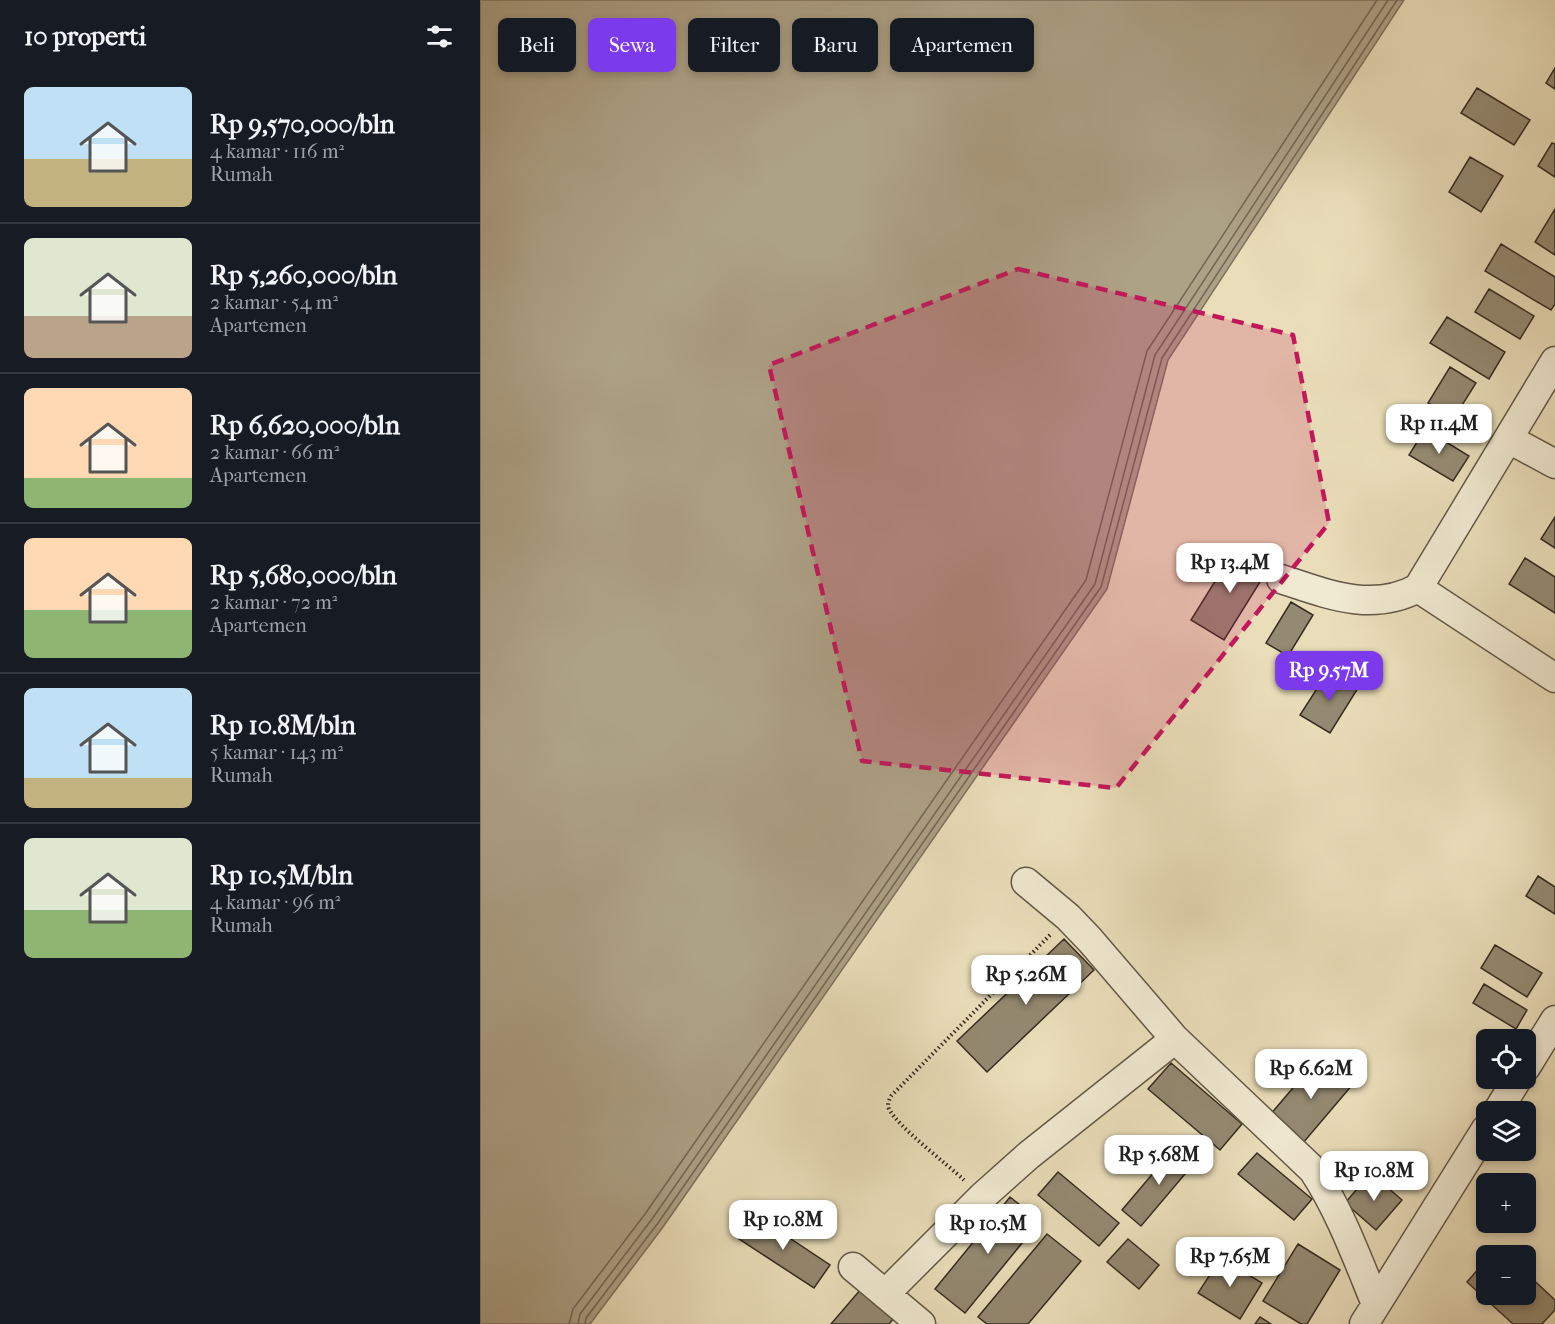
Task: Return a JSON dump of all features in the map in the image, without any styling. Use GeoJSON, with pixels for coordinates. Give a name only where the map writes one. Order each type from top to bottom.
{"type":"FeatureCollection","features":[{"type":"Feature","properties":{"kind":"street"},"geometry":{"type":"LineString","coordinates":[[1281,579],[1339,598],[1349,599],[1402,597],[1418,588],[1555,361]]}},
{"type":"Feature","properties":{"kind":"street"},"geometry":{"type":"LineString","coordinates":[[1509,439],[1555,464]]}},
{"type":"Feature","properties":{"kind":"street"},"geometry":{"type":"LineString","coordinates":[[1418,588],[1555,678]]}},
{"type":"Feature","properties":{"kind":"street"},"geometry":{"type":"LineString","coordinates":[[1026,882],[1068,917],[1175,1039],[1313,1170],[1331,1200],[1370,1314]]}},
{"type":"Feature","properties":{"kind":"street"},"geometry":{"type":"LineString","coordinates":[[1536,1051],[1555,1020]]}},
{"type":"Feature","properties":{"kind":"street"},"geometry":{"type":"LineString","coordinates":[[885,1294],[983,1196],[1029,1155],[1175,1039]]}},
{"type":"Feature","properties":{"kind":"street"},"geometry":{"type":"LineString","coordinates":[[1370,1314],[1476,1145]]}},
{"type":"Feature","properties":{"kind":"street"},"geometry":{"type":"LineString","coordinates":[[854,1267],[921,1324]]}},
{"type":"Feature","properties":{"kind":"path"},"geometry":{"type":"LineString","coordinates":[[983,1196],[898,1122],[888,1108],[888,1102],[891,1096],[1068,917]]}},
{"type":"Feature","properties":{"kind":"highlighted area"},"geometry":{"type":"Polygon","coordinates":[[[1018,269],[1293,335],[1329,523],[1116,788],[862,761],[769,365],[1018,269]]]}},
{"type":"Feature","properties":{"kind":"water"},"geometry":{"type":"Polygon","coordinates":[[[480,0],[1404,0],[1168,360],[1107,589],[663,1227],[590,1324],[480,1324],[480,0]]]}},
{"type":"Feature","properties":{"kind":"building"},"geometry":{"type":"Polygon","coordinates":[[[1555,68],[1555,89],[1546,83],[1555,68]]]}},
{"type":"Feature","properties":{"kind":"building"},"geometry":{"type":"Polygon","coordinates":[[[1477,88],[1530,120],[1514,145],[1461,113],[1477,88]]]}},
{"type":"Feature","properties":{"kind":"building"},"geometry":{"type":"Polygon","coordinates":[[[1552,143],[1555,144],[1555,177],[1538,166],[1552,143]]]}},
{"type":"Feature","properties":{"kind":"building"},"geometry":{"type":"Polygon","coordinates":[[[1470,157],[1503,176],[1481,212],[1449,192],[1470,157]]]}},
{"type":"Feature","properties":{"kind":"building"},"geometry":{"type":"Polygon","coordinates":[[[1555,209],[1555,255],[1535,242],[1555,209]]]}},
{"type":"Feature","properties":{"kind":"building"},"geometry":{"type":"Polygon","coordinates":[[[1501,244],[1555,277],[1555,304],[1551,310],[1485,271],[1501,244]]]}},
{"type":"Feature","properties":{"kind":"building"},"geometry":{"type":"Polygon","coordinates":[[[1489,289],[1534,316],[1520,339],[1475,312],[1489,289]]]}},
{"type":"Feature","properties":{"kind":"building"},"geometry":{"type":"Polygon","coordinates":[[[1447,317],[1505,352],[1489,379],[1430,343],[1447,317]]]}},
{"type":"Feature","properties":{"kind":"building"},"geometry":{"type":"Polygon","coordinates":[[[1450,367],[1476,383],[1454,418],[1428,403],[1450,367]]]}},
{"type":"Feature","properties":{"kind":"building"},"geometry":{"type":"Polygon","coordinates":[[[1425,429],[1469,456],[1453,481],[1409,455],[1425,429]]]}},
{"type":"Feature","properties":{"kind":"building"},"geometry":{"type":"Polygon","coordinates":[[[1555,517],[1555,548],[1541,539],[1555,517]]]}},
{"type":"Feature","properties":{"kind":"building"},"geometry":{"type":"Polygon","coordinates":[[[1235,549],[1268,569],[1224,640],[1191,620],[1235,549]]]}},
{"type":"Feature","properties":{"kind":"building"},"geometry":{"type":"Polygon","coordinates":[[[1525,558],[1555,577],[1555,613],[1509,584],[1525,558]]]}},
{"type":"Feature","properties":{"kind":"building"},"geometry":{"type":"Polygon","coordinates":[[[1291,602],[1313,615],[1288,656],[1266,643],[1291,602]]]}},
{"type":"Feature","properties":{"kind":"building"},"geometry":{"type":"Polygon","coordinates":[[[1329,670],[1358,688],[1330,733],[1300,715],[1329,670]]]}},
{"type":"Feature","properties":{"kind":"building"},"geometry":{"type":"Polygon","coordinates":[[[1538,876],[1555,887],[1555,914],[1526,896],[1538,876]]]}},
{"type":"Feature","properties":{"kind":"building"},"geometry":{"type":"Polygon","coordinates":[[[1064,939],[1094,970],[987,1072],[957,1041],[1064,939]]]}},
{"type":"Feature","properties":{"kind":"building"},"geometry":{"type":"Polygon","coordinates":[[[1495,945],[1542,973],[1527,997],[1481,968],[1495,945]]]}},
{"type":"Feature","properties":{"kind":"building"},"geometry":{"type":"Polygon","coordinates":[[[1484,984],[1527,1010],[1516,1029],[1473,1003],[1484,984]]]}},
{"type":"Feature","properties":{"kind":"building"},"geometry":{"type":"Polygon","coordinates":[[[1320,1056],[1353,1084],[1303,1143],[1270,1115],[1320,1056]]]}},
{"type":"Feature","properties":{"kind":"building"},"geometry":{"type":"Polygon","coordinates":[[[1171,1063],[1242,1124],[1220,1150],[1148,1089],[1171,1063]]]}},
{"type":"Feature","properties":{"kind":"building"},"geometry":{"type":"Polygon","coordinates":[[[1177,1145],[1196,1161],[1141,1226],[1122,1210],[1177,1145]]]}},
{"type":"Feature","properties":{"kind":"building"},"geometry":{"type":"Polygon","coordinates":[[[1257,1153],[1312,1199],[1294,1220],[1238,1174],[1257,1153]]]}},
{"type":"Feature","properties":{"kind":"building"},"geometry":{"type":"Polygon","coordinates":[[[1058,1172],[1119,1223],[1099,1246],[1038,1195],[1058,1172]]]}},
{"type":"Feature","properties":{"kind":"building"},"geometry":{"type":"Polygon","coordinates":[[[1371,1173],[1402,1200],[1376,1230],[1345,1203],[1371,1173]]]}},
{"type":"Feature","properties":{"kind":"building"},"geometry":{"type":"Polygon","coordinates":[[[1010,1197],[1040,1221],[965,1313],[935,1289],[1010,1197]]]}},
{"type":"Feature","properties":{"kind":"building"},"geometry":{"type":"Polygon","coordinates":[[[752,1213],[830,1265],[814,1288],[736,1237],[752,1213]]]}},
{"type":"Feature","properties":{"kind":"building"},"geometry":{"type":"Polygon","coordinates":[[[1047,1234],[1081,1261],[1028,1324],[987,1324],[978,1317],[1047,1234]]]}},
{"type":"Feature","properties":{"kind":"building"},"geometry":{"type":"Polygon","coordinates":[[[1128,1239],[1159,1265],[1139,1289],[1107,1262],[1128,1239]]]}},
{"type":"Feature","properties":{"kind":"building"},"geometry":{"type":"Polygon","coordinates":[[[1298,1244],[1340,1270],[1307,1324],[1301,1324],[1263,1301],[1298,1244]]]}},
{"type":"Feature","properties":{"kind":"building"},"geometry":{"type":"Polygon","coordinates":[[[1221,1258],[1262,1283],[1240,1319],[1198,1293],[1221,1258]]]}},
{"type":"Feature","properties":{"kind":"building"},"geometry":{"type":"Polygon","coordinates":[[[1476,1272],[1476,1290],[1467,1282],[1476,1272]]]}},
{"type":"Feature","properties":{"kind":"building"},"geometry":{"type":"Polygon","coordinates":[[[1536,1282],[1555,1300],[1555,1310],[1542,1324],[1513,1324],[1492,1305],[1536,1305],[1536,1282]]]}},
{"type":"Feature","properties":{"kind":"building"},"geometry":{"type":"Polygon","coordinates":[[[861,1289],[895,1317],[889,1324],[831,1324],[861,1289]]]}},
{"type":"Feature","properties":{"kind":"building"},"geometry":{"type":"Polygon","coordinates":[[[1260,1317],[1271,1324],[1255,1324],[1260,1317]]]}}]}
